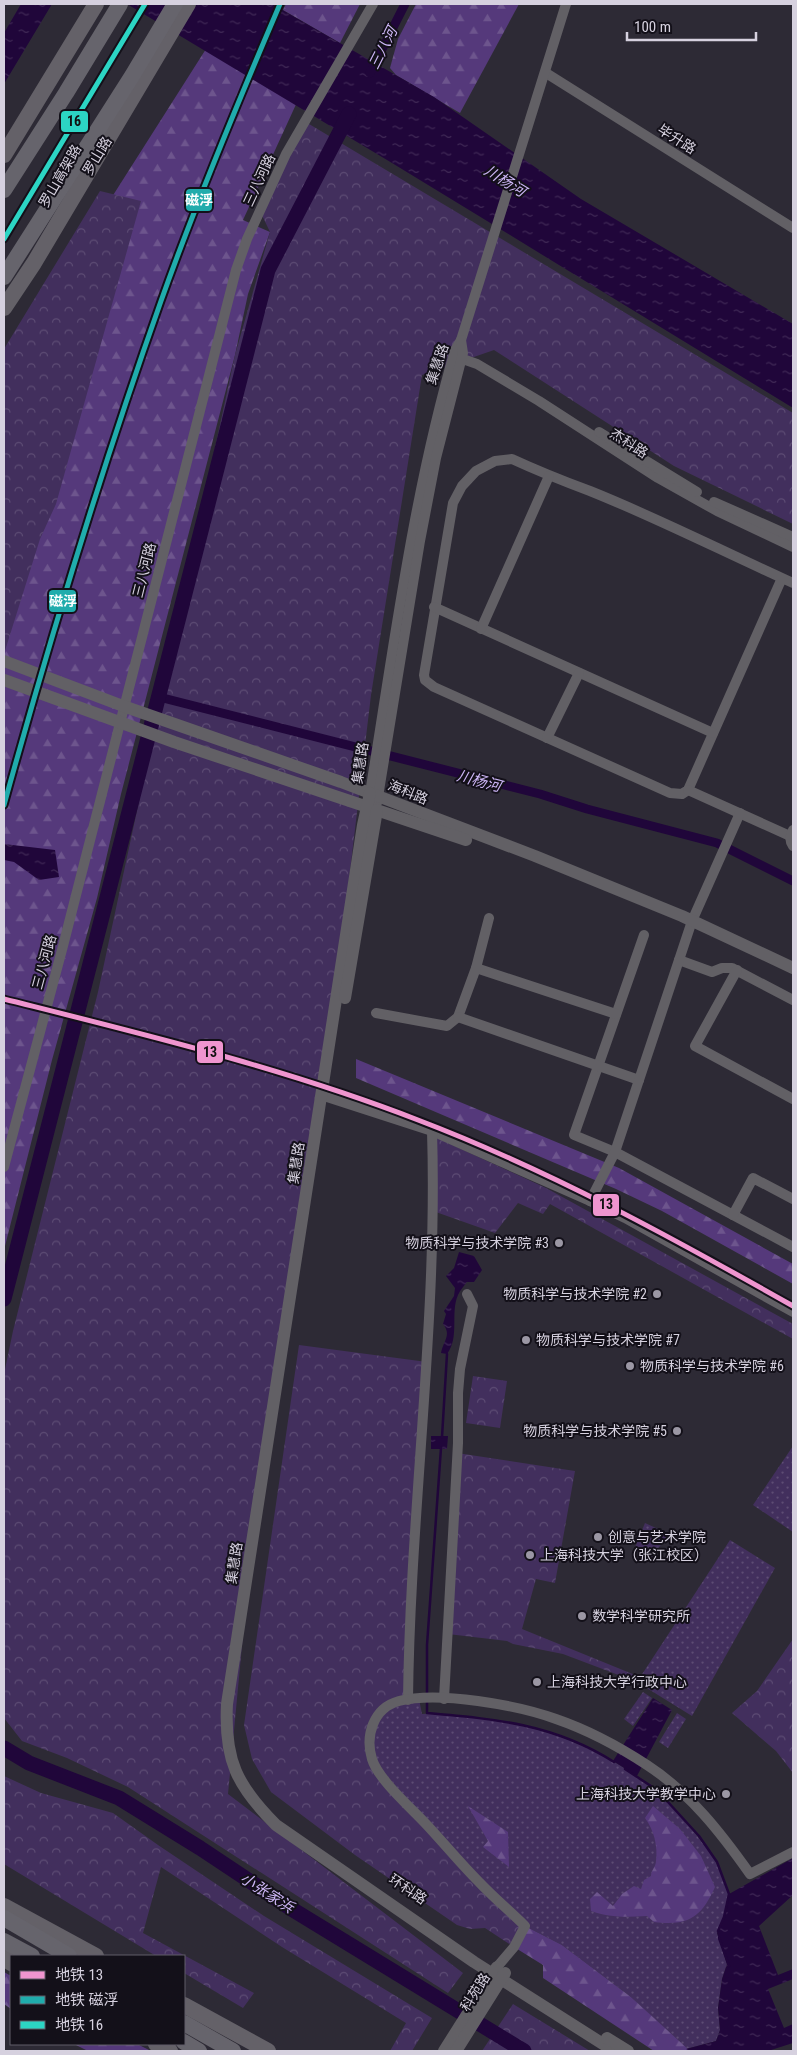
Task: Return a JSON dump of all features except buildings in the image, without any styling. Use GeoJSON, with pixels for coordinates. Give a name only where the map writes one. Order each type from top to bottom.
{"type":"FeatureCollection","features":[{"type":"Feature","properties":{"kind":"highway"},"geometry":{"type":"LineString","coordinates":[[4,190],[58,88],[109,4]]}},
{"type":"Feature","properties":{"kind":"highway"},"geometry":{"type":"LineString","coordinates":[[4,190],[120,4]]}},
{"type":"Feature","properties":{"kind":"highway","name":"罗山高架路"},"geometry":{"type":"LineString","coordinates":[[4,272],[163,4]]}},
{"type":"Feature","properties":{"kind":"highway"},"geometry":{"type":"LineString","coordinates":[[4,277],[132,76],[175,4]]}},
{"type":"Feature","properties":{"kind":"highway"},"geometry":{"type":"LineString","coordinates":[[4,1918],[67,1955]]}},
{"type":"Feature","properties":{"kind":"highway"},"geometry":{"type":"LineString","coordinates":[[4,1940],[30,1955]]}},
{"type":"Feature","properties":{"kind":"highway"},"geometry":{"type":"LineString","coordinates":[[185,2023],[233,2051]]}},
{"type":"Feature","properties":{"kind":"highway"},"geometry":{"type":"LineString","coordinates":[[185,2043],[199,2051]]}},
{"type":"Feature","properties":{"kind":"main road"},"geometry":{"type":"LineString","coordinates":[[4,155],[96,4]]}},
{"type":"Feature","properties":{"kind":"main road","name":"罗山路"},"geometry":{"type":"LineString","coordinates":[[8,301],[188,4]]}},
{"type":"Feature","properties":{"kind":"main road"},"geometry":{"type":"LineString","coordinates":[[4,1906],[94,1955]]}},
{"type":"Feature","properties":{"kind":"main road"},"geometry":{"type":"LineString","coordinates":[[185,2006],[268,2051]]}},
{"type":"Feature","properties":{"kind":"main road"},"geometry":{"type":"LineString","coordinates":[[158,2045],[170,2051]]}},
{"type":"Feature","properties":{"kind":"street","name":"三八河路"},"geometry":{"type":"LineString","coordinates":[[4,1167],[63,946],[83,861],[126,706],[236,270],[247,239],[270,187],[304,121],[373,4]]}},
{"type":"Feature","properties":{"kind":"street"},"geometry":{"type":"LineString","coordinates":[[546,73],[566,4]]}},
{"type":"Feature","properties":{"kind":"street","name":"集慧路"},"geometry":{"type":"LineString","coordinates":[[231,1704],[325,1122],[327,1097],[335,1061],[411,540],[428,451],[546,73]]}},
{"type":"Feature","properties":{"kind":"street","name":"毕升路"},"geometry":{"type":"LineString","coordinates":[[546,73],[793,228]]}},
{"type":"Feature","properties":{"kind":"street","name":"杰科路"},"geometry":{"type":"LineString","coordinates":[[459,354],[479,359],[543,396],[667,475],[717,504],[793,537]]}},
{"type":"Feature","properties":{"kind":"street","name":"杰科路"},"geometry":{"type":"LineString","coordinates":[[459,354],[532,396],[658,478],[716,511],[793,547]]}},
{"type":"Feature","properties":{"kind":"street"},"geometry":{"type":"LineString","coordinates":[[782,578],[688,790],[677,795],[434,687],[426,680],[424,670],[450,512],[457,494],[468,478],[486,465],[508,458],[589,491],[782,578],[793,583]]}},
{"type":"Feature","properties":{"kind":"street"},"geometry":{"type":"LineString","coordinates":[[481,629],[549,476]]}},
{"type":"Feature","properties":{"kind":"street"},"geometry":{"type":"LineString","coordinates":[[434,608],[713,733]]}},
{"type":"Feature","properties":{"kind":"street","name":"海科路"},"geometry":{"type":"LineString","coordinates":[[4,661],[374,795],[587,877],[793,968]]}},
{"type":"Feature","properties":{"kind":"street"},"geometry":{"type":"LineString","coordinates":[[548,738],[579,673]]}},
{"type":"Feature","properties":{"kind":"street","name":"海科路"},"geometry":{"type":"LineString","coordinates":[[4,680],[174,742],[532,864],[691,924],[793,977]]}},
{"type":"Feature","properties":{"kind":"street"},"geometry":{"type":"LineString","coordinates":[[688,790],[792,837]]}},
{"type":"Feature","properties":{"kind":"street","name":"集慧路"},"geometry":{"type":"LineString","coordinates":[[231,1704],[363,826],[372,809]]}},
{"type":"Feature","properties":{"kind":"street"},"geometry":{"type":"LineString","coordinates":[[590,1201],[615,1152],[691,924],[740,814]]}},
{"type":"Feature","properties":{"kind":"street"},"geometry":{"type":"LineString","coordinates":[[376,1012],[447,1026],[458,1017],[476,968],[489,918]]}},
{"type":"Feature","properties":{"kind":"street"},"geometry":{"type":"LineString","coordinates":[[644,934],[574,1136],[615,1152],[793,1247]]}},
{"type":"Feature","properties":{"kind":"street"},"geometry":{"type":"LineString","coordinates":[[679,960],[712,972],[727,968],[736,970],[793,1000]]}},
{"type":"Feature","properties":{"kind":"street"},"geometry":{"type":"LineString","coordinates":[[476,968],[616,1014]]}},
{"type":"Feature","properties":{"kind":"street"},"geometry":{"type":"LineString","coordinates":[[736,970],[696,1046],[793,1099]]}},
{"type":"Feature","properties":{"kind":"street"},"geometry":{"type":"LineString","coordinates":[[458,1017],[639,1080]]}},
{"type":"Feature","properties":{"kind":"street"},"geometry":{"type":"LineString","coordinates":[[327,1097],[432,1131],[590,1201],[625,1218],[793,1312]]}},
{"type":"Feature","properties":{"kind":"street"},"geometry":{"type":"LineString","coordinates":[[432,1131],[433,1211],[421,1453],[408,1632],[408,1700],[421,1698],[475,1700],[556,1719],[601,1738],[659,1773],[697,1806],[727,1841],[750,1874],[793,1852]]}},
{"type":"Feature","properties":{"kind":"street"},"geometry":{"type":"LineString","coordinates":[[733,1215],[753,1178],[793,1199]]}},
{"type":"Feature","properties":{"kind":"street"},"geometry":{"type":"LineString","coordinates":[[438,1699],[458,1443],[460,1369],[473,1306],[467,1294]]}},
{"type":"Feature","properties":{"kind":"street","name":"科苑路"},"geometry":{"type":"LineString","coordinates":[[408,1700],[398,1701],[374,1719],[368,1738],[372,1759],[377,1769],[479,1882],[525,1926],[457,2044],[444,2051]]}},
{"type":"Feature","properties":{"kind":"street","name":"环科路"},"geometry":{"type":"LineString","coordinates":[[231,1704],[237,1751],[244,1774],[261,1799],[281,1820],[614,2051]]}},
{"type":"Feature","properties":{"kind":"street","name":"环科路"},"geometry":{"type":"LineString","coordinates":[[499,1973],[628,2051]]}},
{"type":"Feature","properties":{"kind":"green space"},"geometry":{"type":"Polygon","coordinates":[[[286,4],[360,4],[340,43],[283,10],[286,4]]]}},
{"type":"Feature","properties":{"kind":"green space"},"geometry":{"type":"Polygon","coordinates":[[[416,4],[519,4],[460,113],[396,75],[390,68],[398,39],[416,4]]]}},
{"type":"Feature","properties":{"kind":"green space"},"geometry":{"type":"Polygon","coordinates":[[[206,49],[298,100],[243,220],[270,232],[248,294],[235,355],[121,794],[97,898],[52,1060],[4,1250],[4,651],[63,274],[206,49]]]}},
{"type":"Feature","properties":{"kind":"green space"},"geometry":{"type":"Polygon","coordinates":[[[304,121],[793,413],[793,524],[674,466],[494,350],[422,375],[371,695],[329,1047],[251,1550],[228,1794],[463,1973],[448,1993],[128,1787],[67,1758],[22,1741],[4,1718],[4,1374],[13,1331],[98,992],[235,355],[270,232],[260,211],[304,121]]]}},
{"type":"Feature","properties":{"kind":"green space"},"geometry":{"type":"Polygon","coordinates":[[[100,191],[141,201],[56,504],[40,539],[4,654],[4,349],[100,191]]]}},
{"type":"Feature","properties":{"kind":"green space"},"geometry":{"type":"Polygon","coordinates":[[[356,1059],[619,1168],[793,1264],[793,1284],[662,1211],[616,1189],[356,1078],[356,1059]]]}},
{"type":"Feature","properties":{"kind":"green space"},"geometry":{"type":"Polygon","coordinates":[[[437,1138],[546,1188],[793,1324],[793,1339],[550,1204],[543,1214],[518,1203],[495,1233],[433,1211],[437,1138]]]}},
{"type":"Feature","properties":{"kind":"green space"},"geometry":{"type":"Polygon","coordinates":[[[299,1345],[427,1362],[408,1700],[390,1701],[369,1738],[377,1769],[525,1926],[514,1947],[485,1928],[470,1929],[457,1925],[355,1855],[271,1792],[252,1759],[244,1725],[299,1345]]]}},
{"type":"Feature","properties":{"kind":"green space"},"geometry":{"type":"Polygon","coordinates":[[[473,1376],[507,1381],[500,1428],[466,1423],[473,1376]]]}},
{"type":"Feature","properties":{"kind":"green space"},"geometry":{"type":"Polygon","coordinates":[[[793,1446],[793,1532],[753,1505],[793,1446]]]}},
{"type":"Feature","properties":{"kind":"green space"},"geometry":{"type":"Polygon","coordinates":[[[457,1453],[575,1471],[555,1583],[536,1579],[522,1629],[640,1677],[637,1682],[563,1654],[513,1644],[507,1641],[448,1634],[457,1453]]]}},
{"type":"Feature","properties":{"kind":"green space"},"geometry":{"type":"Polygon","coordinates":[[[645,1523],[669,1534],[651,1558],[634,1550],[645,1523]]]}},
{"type":"Feature","properties":{"kind":"green space"},"geometry":{"type":"Polygon","coordinates":[[[730,1540],[775,1568],[692,1716],[637,1682],[730,1540]]]}},
{"type":"Feature","properties":{"kind":"green space"},"geometry":{"type":"Polygon","coordinates":[[[793,1639],[793,1773],[776,1751],[732,1713],[757,1691],[793,1639]]]}},
{"type":"Feature","properties":{"kind":"green space"},"geometry":{"type":"Polygon","coordinates":[[[643,1692],[652,1698],[633,1726],[624,1719],[643,1692]]]}},
{"type":"Feature","properties":{"kind":"green space"},"geometry":{"type":"Polygon","coordinates":[[[419,1699],[422,1714],[501,1721],[566,1739],[596,1752],[625,1768],[652,1788],[676,1811],[698,1837],[721,1870],[728,1893],[727,1908],[717,1933],[727,1964],[722,1979],[718,2008],[720,2030],[716,2041],[686,2049],[631,1997],[562,1945],[525,1926],[479,1882],[372,1759],[374,1719],[384,1710],[419,1699]]]}},
{"type":"Feature","properties":{"kind":"green space"},"geometry":{"type":"Polygon","coordinates":[[[677,1713],[686,1719],[668,1748],[659,1742],[677,1713]]]}},
{"type":"Feature","properties":{"kind":"green space"},"geometry":{"type":"Polygon","coordinates":[[[4,1776],[41,1793],[113,1813],[264,1916],[432,2018],[412,2051],[390,2051],[406,2023],[282,1947],[161,1867],[143,1933],[184,1955],[154,1955],[4,1864],[4,1776]]]}},
{"type":"Feature","properties":{"kind":"green space"},"geometry":{"type":"Polygon","coordinates":[[[468,1806],[508,1832],[509,1867],[483,1847],[488,1841],[468,1806]]]}},
{"type":"Feature","properties":{"kind":"green space"},"geometry":{"type":"Polygon","coordinates":[[[653,1806],[680,1829],[701,1856],[715,1887],[710,1898],[699,1913],[692,1918],[676,1923],[654,1922],[647,1916],[612,1916],[591,1911],[590,1899],[597,1892],[613,1906],[622,1894],[634,1886],[641,1889],[644,1880],[651,1876],[656,1863],[655,1838],[645,1818],[653,1806]]]}},
{"type":"Feature","properties":{"kind":"green space"},"geometry":{"type":"Polygon","coordinates":[[[525,1926],[562,1945],[631,1997],[690,2051],[654,2051],[543,1978],[543,1965],[514,1947],[525,1926]]]}},
{"type":"Feature","properties":{"kind":"green space"},"geometry":{"type":"Polygon","coordinates":[[[185,1956],[254,1993],[243,2008],[185,1974],[185,1956]]]}},
{"type":"Feature","properties":{"kind":"green space"},"geometry":{"type":"Polygon","coordinates":[[[4,1972],[10,1975],[10,2008],[4,2004],[4,1972]]]}},
{"type":"Feature","properties":{"kind":"green space"},"geometry":{"type":"Polygon","coordinates":[[[513,2004],[590,2051],[482,2051],[513,2004]]]}},
{"type":"Feature","properties":{"kind":"green space"},"geometry":{"type":"Polygon","coordinates":[[[76,2045],[139,2045],[151,2051],[88,2051],[76,2045]]]}},
{"type":"Feature","properties":{"kind":"water"},"geometry":{"type":"Polygon","coordinates":[[[21,4],[52,4],[4,84],[4,33],[21,4]]]}},
{"type":"Feature","properties":{"kind":"water"},"geometry":{"type":"Polygon","coordinates":[[[127,4],[272,4],[434,97],[581,199],[793,324],[793,408],[392,163],[127,4]]]}},
{"type":"Feature","properties":{"kind":"water"},"geometry":{"type":"Polygon","coordinates":[[[4,844],[55,850],[59,877],[39,880],[14,862],[4,860],[4,844]]]}},
{"type":"Feature","properties":{"kind":"water"},"geometry":{"type":"Polygon","coordinates":[[[459,1252],[474,1256],[482,1270],[474,1282],[467,1282],[458,1295],[453,1340],[447,1354],[441,1353],[447,1335],[443,1324],[446,1314],[444,1311],[454,1296],[455,1288],[446,1276],[454,1268],[459,1252]]]}},
{"type":"Feature","properties":{"kind":"water"},"geometry":{"type":"Polygon","coordinates":[[[431,1436],[448,1436],[447,1449],[431,1449],[431,1436]]]}},
{"type":"Feature","properties":{"kind":"water"},"geometry":{"type":"Polygon","coordinates":[[[653,1698],[672,1710],[637,1776],[613,1761],[653,1698]]]}},
{"type":"Feature","properties":{"kind":"water"},"geometry":{"type":"Polygon","coordinates":[[[793,1858],[793,1895],[759,1926],[778,1975],[793,1969],[793,1979],[768,1989],[784,2028],[793,2024],[793,2043],[768,2051],[690,2051],[686,2049],[716,2041],[720,2030],[718,2008],[722,1979],[727,1964],[717,1933],[724,1917],[729,1894],[793,1858]]]}},
{"type":"Feature","properties":{"kind":"waterway","name":"三八河"},"geometry":{"type":"LineString","coordinates":[[370,73],[405,4]]}},
{"type":"Feature","properties":{"kind":"waterway","name":"川杨河"},"geometry":{"type":"LineString","coordinates":[[4,1299],[268,270],[349,114]]}},
{"type":"Feature","properties":{"kind":"waterway","name":"川杨河"},"geometry":{"type":"LineString","coordinates":[[159,697],[540,794],[587,809],[717,843],[793,881]]}},
{"type":"Feature","properties":{"kind":"waterway"},"geometry":{"type":"LineString","coordinates":[[442,1437],[447,1354]]}},
{"type":"Feature","properties":{"kind":"waterway"},"geometry":{"type":"LineString","coordinates":[[427,1694],[427,1645],[441,1448]]}},
{"type":"Feature","properties":{"kind":"waterway"},"geometry":{"type":"LineString","coordinates":[[427,1700],[427,1713],[501,1721],[547,1731],[592,1749],[614,1762]]}},
{"type":"Feature","properties":{"kind":"waterway","name":"小张家浜"},"geometry":{"type":"LineString","coordinates":[[4,1748],[29,1763],[119,1798],[200,1848],[290,1908],[524,2051]]}},
{"type":"Feature","properties":{"kind":"waterway"},"geometry":{"type":"LineString","coordinates":[[625,1769],[657,1790],[699,1836],[717,1862],[729,1894],[724,1917],[718,1931]]}},
{"type":"Feature","properties":{"kind":"waterway"},"geometry":{"type":"LineString","coordinates":[[719,1938],[729,1966]]}},
{"type":"Feature","properties":{"kind":"metro line","name":"16"},"geometry":{"type":"LineString","coordinates":[[4,239],[145,4]]}},
{"type":"Feature","properties":{"kind":"metro line","name":"磁浮"},"geometry":{"type":"LineString","coordinates":[[4,805],[78,552],[139,363],[203,188],[280,4]]}},
{"type":"Feature","properties":{"kind":"metro line","name":"13"},"geometry":{"type":"LineString","coordinates":[[4,999],[265,1068],[367,1101],[418,1120],[515,1160],[609,1206],[793,1306]]}},
{"type":"Feature","properties":{"kind":"place","name":"物质科学与技术学院 #3"},"geometry":{"type":"Point","coordinates":[559,1243]}},
{"type":"Feature","properties":{"kind":"place","name":"物质科学与技术学院 #2"},"geometry":{"type":"Point","coordinates":[657,1294]}},
{"type":"Feature","properties":{"kind":"place","name":"物质科学与技术学院 #7"},"geometry":{"type":"Point","coordinates":[526,1340]}},
{"type":"Feature","properties":{"kind":"place","name":"物质科学与技术学院 #6"},"geometry":{"type":"Point","coordinates":[630,1366]}},
{"type":"Feature","properties":{"kind":"place","name":"物质科学与技术学院 #5"},"geometry":{"type":"Point","coordinates":[677,1431]}},
{"type":"Feature","properties":{"kind":"place","name":"创意与艺术学院"},"geometry":{"type":"Point","coordinates":[598,1537]}},
{"type":"Feature","properties":{"kind":"place","name":"上海科技大学（张江校区）"},"geometry":{"type":"Point","coordinates":[530,1555]}},
{"type":"Feature","properties":{"kind":"place","name":"数学科学研究所"},"geometry":{"type":"Point","coordinates":[582,1616]}},
{"type":"Feature","properties":{"kind":"place","name":"上海科技大学行政中心"},"geometry":{"type":"Point","coordinates":[537,1682]}},
{"type":"Feature","properties":{"kind":"place","name":"上海科技大学教学中心"},"geometry":{"type":"Point","coordinates":[726,1794]}}]}
